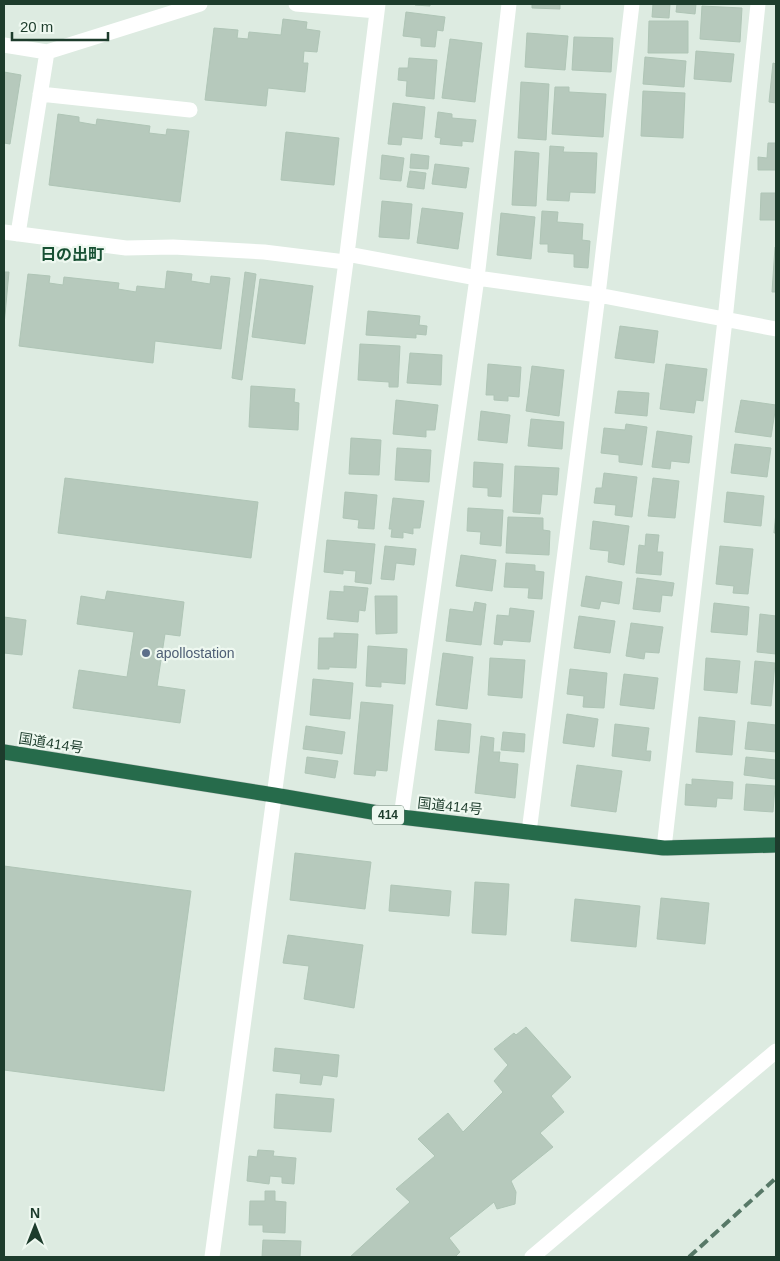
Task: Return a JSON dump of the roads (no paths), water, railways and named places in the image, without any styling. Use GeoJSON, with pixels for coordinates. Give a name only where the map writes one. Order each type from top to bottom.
{"type":"FeatureCollection","features":[{"type":"Feature","properties":{"kind":"highway","name":"国道414号"},"geometry":{"type":"LineString","coordinates":[[4,752],[401,817],[664,848],[776,845]]}},
{"type":"Feature","properties":{"kind":"street"},"geometry":{"type":"LineString","coordinates":[[4,45],[47,52],[200,4]]}},
{"type":"Feature","properties":{"kind":"street"},"geometry":{"type":"LineString","coordinates":[[212,1257],[346,258],[377,8],[296,4]]}},
{"type":"Feature","properties":{"kind":"street"},"geometry":{"type":"LineString","coordinates":[[401,817],[477,278],[509,4]]}},
{"type":"Feature","properties":{"kind":"street"},"geometry":{"type":"LineString","coordinates":[[529,832],[598,295],[632,4]]}},
{"type":"Feature","properties":{"kind":"street"},"geometry":{"type":"LineString","coordinates":[[664,848],[725,320],[758,4]]}},
{"type":"Feature","properties":{"kind":"street"},"geometry":{"type":"LineString","coordinates":[[47,52],[11,233],[126,248],[173,247],[346,258],[598,295],[776,329]]}},
{"type":"Feature","properties":{"kind":"street"},"geometry":{"type":"LineString","coordinates":[[40,94],[190,110]]}},
{"type":"Feature","properties":{"kind":"street"},"geometry":{"type":"LineString","coordinates":[[532,1257],[776,1051]]}},
{"type":"Feature","properties":{"kind":"railway"},"geometry":{"type":"LineString","coordinates":[[689,1257],[776,1178]]}},
{"type":"Feature","properties":{"kind":"place","name":"apollostation"},"geometry":{"type":"Point","coordinates":[146,653]}},
{"type":"Feature","properties":{"kind":"district","name":"日の出町"},"geometry":{"type":"Point","coordinates":[72,254]}}]}
